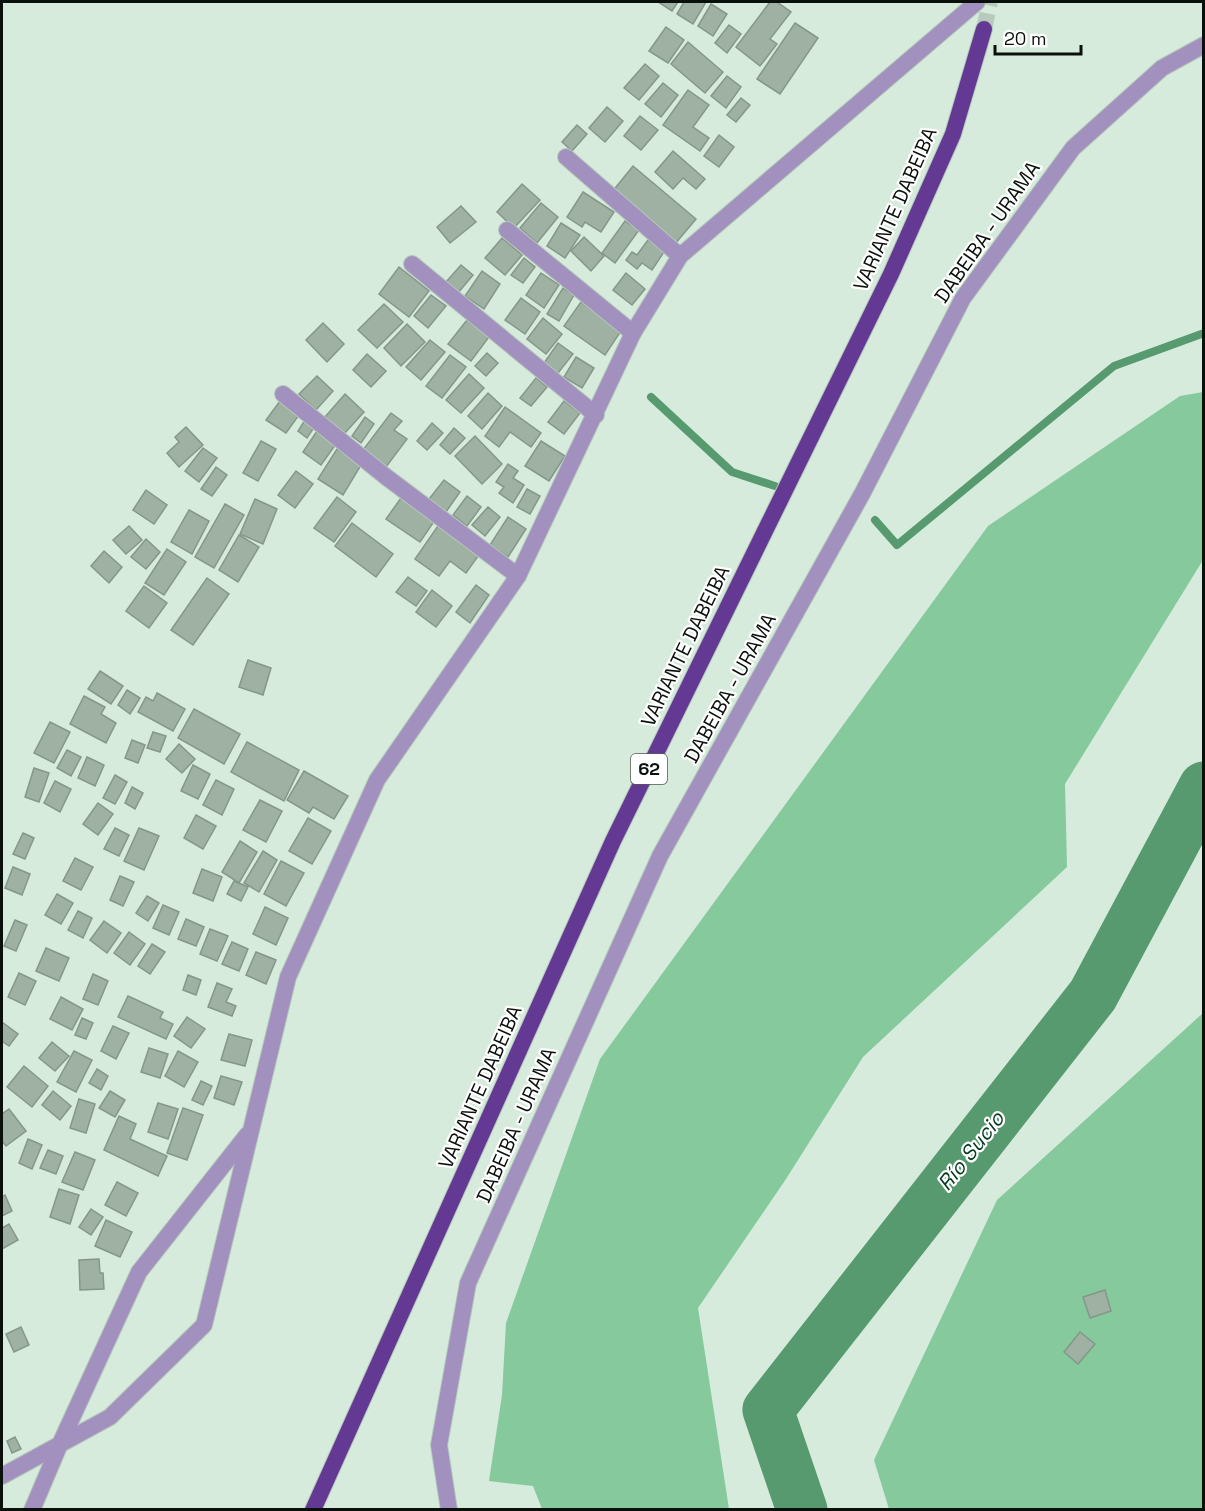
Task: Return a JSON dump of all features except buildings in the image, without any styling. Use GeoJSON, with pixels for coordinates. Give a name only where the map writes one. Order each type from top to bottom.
{"type":"FeatureCollection","features":[{"type":"Feature","properties":{"kind":"highway","name":"VARIANTE DABEIBA"},"geometry":{"type":"LineString","coordinates":[[314,1509],[613,841],[891,274],[952,134],[984,29]]}},
{"type":"Feature","properties":{"kind":"street"},"geometry":{"type":"LineString","coordinates":[[2,1476],[110,1417],[204,1326],[288,977],[377,780],[518,576],[633,333],[680,256],[977,2]]}},
{"type":"Feature","properties":{"kind":"street","name":"DABEIBA - URAMA"},"geometry":{"type":"LineString","coordinates":[[449,1509],[439,1445],[468,1283],[660,856],[862,494],[963,298],[1073,148],[1162,68],[1203,45]]}},
{"type":"Feature","properties":{"kind":"street"},"geometry":{"type":"LineString","coordinates":[[566,157],[680,256]]}},
{"type":"Feature","properties":{"kind":"street"},"geometry":{"type":"LineString","coordinates":[[507,230],[633,333]]}},
{"type":"Feature","properties":{"kind":"street"},"geometry":{"type":"LineString","coordinates":[[412,264],[596,415]]}},
{"type":"Feature","properties":{"kind":"street"},"geometry":{"type":"LineString","coordinates":[[283,394],[518,576]]}},
{"type":"Feature","properties":{"kind":"street"},"geometry":{"type":"LineString","coordinates":[[32,1509],[139,1272],[251,1130]]}},
{"type":"Feature","properties":{"kind":"green space"},"geometry":{"type":"Polygon","coordinates":[[[1203,392],[1203,560],[1065,784],[1067,867],[863,1057],[786,1179],[698,1308],[729,1509],[542,1509],[533,1486],[489,1481],[502,1395],[506,1323],[600,1059],[988,526],[1180,396],[1203,392]]]}},
{"type":"Feature","properties":{"kind":"green space"},"geometry":{"type":"Polygon","coordinates":[[[1203,1013],[1203,1509],[889,1509],[874,1460],[997,1200],[1203,1013]]]}},
{"type":"Feature","properties":{"kind":"waterway"},"geometry":{"type":"LineString","coordinates":[[875,520],[897,545],[1114,366],[1204,333]]}},
{"type":"Feature","properties":{"kind":"waterway"},"geometry":{"type":"LineString","coordinates":[[651,397],[732,472],[775,486]]}},
{"type":"Feature","properties":{"kind":"waterway","name":"Río Sucio"},"geometry":{"type":"LineString","coordinates":[[802,1510],[768,1410],[1093,995],[1204,787]]}},
{"type":"Feature","properties":{"kind":"tunnel"},"geometry":{"type":"LineString","coordinates":[[984,29],[990,2]]}}]}
